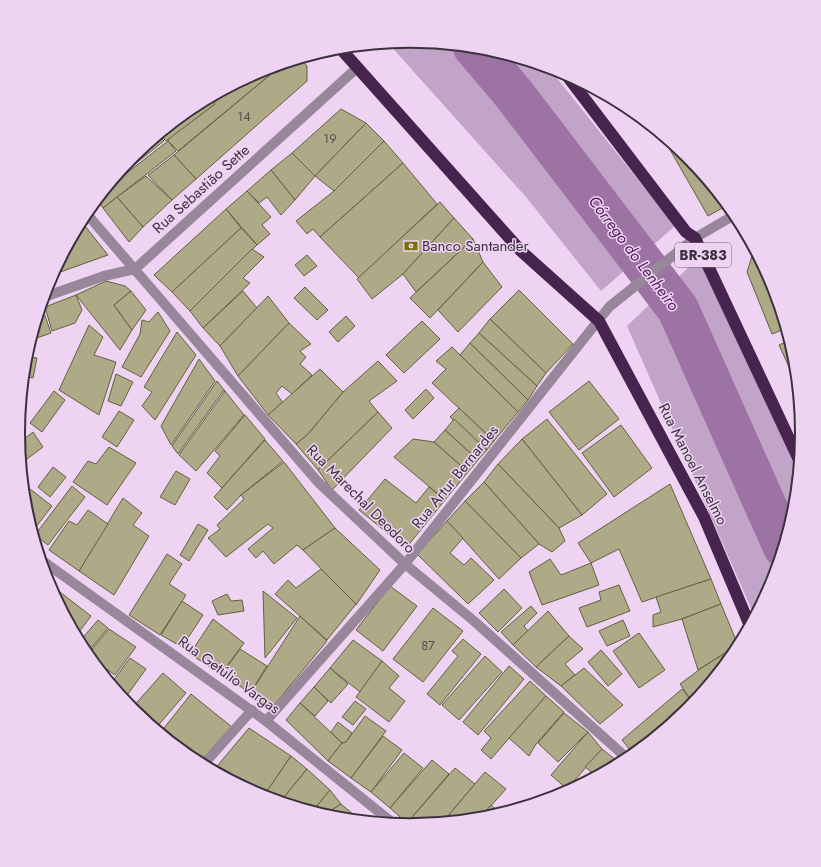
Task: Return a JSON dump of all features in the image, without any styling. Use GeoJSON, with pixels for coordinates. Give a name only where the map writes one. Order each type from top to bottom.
{"type":"FeatureCollection","features":[{"type":"Feature","properties":{"kind":"highway","name":"Rua Manoel Anselmo"},"geometry":{"type":"LineString","coordinates":[[345,53],[521,251],[599,321],[704,517],[747,620]]}},
{"type":"Feature","properties":{"kind":"highway","name":"BR-383"},"geometry":{"type":"LineString","coordinates":[[574,85],[686,232],[695,238],[795,452]]}},
{"type":"Feature","properties":{"kind":"street","name":"Rua Sebastião Sette"},"geometry":{"type":"LineString","coordinates":[[51,295],[104,276],[135,269],[358,67]]}},
{"type":"Feature","properties":{"kind":"street","name":"Rua Marechal Deodoro"},"geometry":{"type":"LineString","coordinates":[[91,218],[318,482],[405,564],[474,621],[623,755]]}},
{"type":"Feature","properties":{"kind":"street","name":"Rua Artur Bernardes"},"geometry":{"type":"LineString","coordinates":[[266,721],[405,564],[609,307],[695,238],[730,218]]}},
{"type":"Feature","properties":{"kind":"street","name":"Rua Getúlio Vargas"},"geometry":{"type":"LineString","coordinates":[[47,563],[252,710],[387,818]]}},
{"type":"Feature","properties":{"kind":"street"},"geometry":{"type":"LineString","coordinates":[[208,761],[252,710]]}},
{"type":"Feature","properties":{"kind":"shaded area"},"geometry":{"type":"Polygon","coordinates":[[[393,49],[436,49],[486,55],[534,68],[555,76],[675,226],[601,291],[526,197],[393,49]]]}},
{"type":"Feature","properties":{"kind":"shaded area"},"geometry":{"type":"Polygon","coordinates":[[[709,255],[795,450],[793,484],[783,533],[767,581],[752,611],[627,326],[693,263],[709,255]]]}},
{"type":"Feature","properties":{"kind":"building"},"geometry":{"type":"Polygon","coordinates":[[[304,63],[307,66],[307,81],[196,179],[174,155],[271,74],[304,63]]]}},
{"type":"Feature","properties":{"kind":"building"},"geometry":{"type":"Polygon","coordinates":[[[271,74],[178,151],[168,141],[169,138],[215,104],[214,103],[240,88],[271,74]]]}},
{"type":"Feature","properties":{"kind":"building"},"geometry":{"type":"Polygon","coordinates":[[[214,103],[215,104],[166,141],[163,138],[176,128],[196,113],[214,103]]]}},
{"type":"Feature","properties":{"kind":"building"},"geometry":{"type":"Polygon","coordinates":[[[341,109],[366,123],[315,176],[292,153],[341,109]]]}},
{"type":"Feature","properties":{"kind":"building"},"geometry":{"type":"Polygon","coordinates":[[[366,123],[384,141],[334,191],[315,176],[366,123]]]}},
{"type":"Feature","properties":{"kind":"building"},"geometry":{"type":"Polygon","coordinates":[[[162,139],[164,141],[135,164],[162,139]]]}},
{"type":"Feature","properties":{"kind":"building"},"geometry":{"type":"Polygon","coordinates":[[[168,141],[176,151],[103,208],[101,205],[126,174],[168,141]]]}},
{"type":"Feature","properties":{"kind":"building"},"geometry":{"type":"Polygon","coordinates":[[[384,141],[403,163],[320,237],[313,229],[307,234],[296,221],[334,191],[384,141]]]}},
{"type":"Feature","properties":{"kind":"building"},"geometry":{"type":"Polygon","coordinates":[[[669,148],[700,179],[723,208],[708,216],[669,148]]]}},
{"type":"Feature","properties":{"kind":"building"},"geometry":{"type":"Polygon","coordinates":[[[292,153],[315,176],[295,200],[271,170],[292,153]]]}},
{"type":"Feature","properties":{"kind":"building"},"geometry":{"type":"Polygon","coordinates":[[[174,155],[196,179],[172,200],[148,175],[174,155]]]}},
{"type":"Feature","properties":{"kind":"building"},"geometry":{"type":"Polygon","coordinates":[[[403,163],[437,204],[359,278],[320,237],[403,163]]]}},
{"type":"Feature","properties":{"kind":"building"},"geometry":{"type":"Polygon","coordinates":[[[271,170],[295,200],[281,215],[267,197],[259,203],[247,191],[271,170]]]}},
{"type":"Feature","properties":{"kind":"building"},"geometry":{"type":"Polygon","coordinates":[[[146,176],[172,200],[143,227],[117,197],[146,176]]]}},
{"type":"Feature","properties":{"kind":"building"},"geometry":{"type":"Polygon","coordinates":[[[247,191],[271,217],[262,225],[270,234],[257,245],[226,209],[247,191]]]}},
{"type":"Feature","properties":{"kind":"building"},"geometry":{"type":"Polygon","coordinates":[[[117,197],[143,227],[129,242],[103,208],[117,197]]]}},
{"type":"Feature","properties":{"kind":"building","name":"Banco Santander"},"geometry":{"type":"Polygon","coordinates":[[[440,202],[454,218],[403,274],[372,299],[357,279],[440,202]]]}},
{"type":"Feature","properties":{"kind":"building"},"geometry":{"type":"Polygon","coordinates":[[[226,209],[241,228],[172,292],[154,275],[226,209]]]}},
{"type":"Feature","properties":{"kind":"building"},"geometry":{"type":"Polygon","coordinates":[[[454,218],[473,239],[416,292],[403,274],[454,218]]]}},
{"type":"Feature","properties":{"kind":"building"},"geometry":{"type":"Polygon","coordinates":[[[85,227],[108,255],[61,272],[85,227]]]}},
{"type":"Feature","properties":{"kind":"building"},"geometry":{"type":"Polygon","coordinates":[[[241,228],[257,245],[190,311],[172,292],[241,228]]]}},
{"type":"Feature","properties":{"kind":"building"},"geometry":{"type":"Polygon","coordinates":[[[473,239],[483,262],[430,318],[410,298],[473,239]]]}},
{"type":"Feature","properties":{"kind":"building"},"geometry":{"type":"Polygon","coordinates":[[[252,249],[264,257],[243,278],[250,283],[203,328],[190,311],[252,249]]]}},
{"type":"Feature","properties":{"kind":"building"},"geometry":{"type":"Polygon","coordinates":[[[307,255],[317,266],[304,276],[295,265],[307,255]]]}},
{"type":"Feature","properties":{"kind":"building"},"geometry":{"type":"Polygon","coordinates":[[[752,256],[767,286],[782,330],[772,334],[747,272],[752,256]]]}},
{"type":"Feature","properties":{"kind":"building"},"geometry":{"type":"Polygon","coordinates":[[[483,262],[502,287],[458,332],[438,310],[483,262]]]}},
{"type":"Feature","properties":{"kind":"building"},"geometry":{"type":"Polygon","coordinates":[[[106,281],[125,286],[131,291],[114,305],[132,330],[120,350],[76,295],[106,281]]]}},
{"type":"Feature","properties":{"kind":"building"},"geometry":{"type":"Polygon","coordinates":[[[305,287],[328,310],[317,320],[294,298],[305,287]]]}},
{"type":"Feature","properties":{"kind":"building"},"geometry":{"type":"Polygon","coordinates":[[[519,290],[573,344],[546,373],[490,319],[519,290]]]}},
{"type":"Feature","properties":{"kind":"building"},"geometry":{"type":"Polygon","coordinates":[[[131,291],[146,310],[132,330],[114,305],[131,291]]]}},
{"type":"Feature","properties":{"kind":"building"},"geometry":{"type":"Polygon","coordinates":[[[243,291],[257,308],[220,346],[203,328],[243,291]]]}},
{"type":"Feature","properties":{"kind":"building"},"geometry":{"type":"Polygon","coordinates":[[[76,295],[82,310],[75,323],[52,331],[45,309],[46,306],[76,295]]]}},
{"type":"Feature","properties":{"kind":"building"},"geometry":{"type":"Polygon","coordinates":[[[268,296],[289,323],[238,376],[220,346],[268,296]]]}},
{"type":"Feature","properties":{"kind":"building"},"geometry":{"type":"Polygon","coordinates":[[[158,312],[170,331],[141,377],[122,367],[140,334],[142,320],[149,322],[158,312]]]}},
{"type":"Feature","properties":{"kind":"building"},"geometry":{"type":"Polygon","coordinates":[[[44,313],[51,333],[37,338],[44,313]]]}},
{"type":"Feature","properties":{"kind":"building"},"geometry":{"type":"Polygon","coordinates":[[[346,316],[355,326],[338,342],[329,332],[346,316]]]}},
{"type":"Feature","properties":{"kind":"building"},"geometry":{"type":"Polygon","coordinates":[[[490,319],[546,373],[537,386],[479,333],[490,319]]]}},
{"type":"Feature","properties":{"kind":"building"},"geometry":{"type":"Polygon","coordinates":[[[422,321],[440,339],[404,373],[386,355],[422,321]]]}},
{"type":"Feature","properties":{"kind":"building"},"geometry":{"type":"Polygon","coordinates":[[[289,323],[311,344],[300,351],[306,357],[300,364],[312,375],[292,394],[282,386],[276,393],[283,403],[268,415],[238,376],[289,323]]]}},
{"type":"Feature","properties":{"kind":"building"},"geometry":{"type":"Polygon","coordinates":[[[89,325],[103,337],[94,355],[116,362],[99,415],[59,390],[89,325]]]}},
{"type":"Feature","properties":{"kind":"building"},"geometry":{"type":"Polygon","coordinates":[[[177,332],[196,355],[155,420],[142,406],[152,392],[144,387],[177,332]]]}},
{"type":"Feature","properties":{"kind":"building"},"geometry":{"type":"Polygon","coordinates":[[[479,333],[537,386],[528,400],[470,343],[479,333]]]}},
{"type":"Feature","properties":{"kind":"building"},"geometry":{"type":"Polygon","coordinates":[[[785,342],[791,372],[779,345],[785,342]]]}},
{"type":"Feature","properties":{"kind":"building"},"geometry":{"type":"Polygon","coordinates":[[[470,343],[528,400],[518,412],[460,355],[470,343]]]}},
{"type":"Feature","properties":{"kind":"building"},"geometry":{"type":"Polygon","coordinates":[[[452,347],[518,412],[494,441],[432,383],[446,369],[436,361],[452,347]]]}},
{"type":"Feature","properties":{"kind":"building"},"geometry":{"type":"Polygon","coordinates":[[[32,357],[37,358],[33,378],[29,377],[32,357]]]}},
{"type":"Feature","properties":{"kind":"building"},"geometry":{"type":"Polygon","coordinates":[[[199,359],[215,381],[171,445],[161,426],[199,359]]]}},
{"type":"Feature","properties":{"kind":"building"},"geometry":{"type":"Polygon","coordinates":[[[378,361],[397,381],[369,401],[378,412],[318,470],[296,444],[308,434],[343,392],[378,361]]]}},
{"type":"Feature","properties":{"kind":"building"},"geometry":{"type":"Polygon","coordinates":[[[320,369],[343,392],[308,434],[296,444],[268,415],[320,369]]]}},
{"type":"Feature","properties":{"kind":"building"},"geometry":{"type":"Polygon","coordinates":[[[116,374],[133,382],[121,406],[108,401],[116,374]]]}},
{"type":"Feature","properties":{"kind":"building"},"geometry":{"type":"Polygon","coordinates":[[[217,381],[225,391],[223,391],[178,454],[172,446],[217,381]]]}},
{"type":"Feature","properties":{"kind":"building"},"geometry":{"type":"Polygon","coordinates":[[[589,381],[619,419],[579,450],[549,412],[589,381]]]}},
{"type":"Feature","properties":{"kind":"building"},"geometry":{"type":"Polygon","coordinates":[[[426,389],[434,398],[413,419],[405,410],[426,389]]]}},
{"type":"Feature","properties":{"kind":"building"},"geometry":{"type":"Polygon","coordinates":[[[54,391],[65,400],[42,432],[30,423],[54,391]]]}},
{"type":"Feature","properties":{"kind":"building"},"geometry":{"type":"Polygon","coordinates":[[[225,391],[244,415],[196,471],[179,455],[225,391]]]}},
{"type":"Feature","properties":{"kind":"building"},"geometry":{"type":"Polygon","coordinates":[[[459,408],[494,441],[487,450],[450,417],[459,408]]]}},
{"type":"Feature","properties":{"kind":"building"},"geometry":{"type":"Polygon","coordinates":[[[119,411],[134,420],[117,447],[102,437],[119,411]]]}},
{"type":"Feature","properties":{"kind":"building"},"geometry":{"type":"Polygon","coordinates":[[[378,412],[392,428],[332,490],[318,470],[378,412]]]}},
{"type":"Feature","properties":{"kind":"building"},"geometry":{"type":"Polygon","coordinates":[[[245,415],[265,439],[222,488],[207,473],[220,456],[215,451],[245,415]]]}},
{"type":"Feature","properties":{"kind":"building"},"geometry":{"type":"Polygon","coordinates":[[[454,419],[487,450],[478,460],[445,430],[454,419]]]}},
{"type":"Feature","properties":{"kind":"building"},"geometry":{"type":"Polygon","coordinates":[[[547,419],[607,494],[582,515],[522,439],[547,419]]]}},
{"type":"Feature","properties":{"kind":"building"},"geometry":{"type":"Polygon","coordinates":[[[621,425],[652,468],[614,497],[582,453],[621,425]]]}},
{"type":"Feature","properties":{"kind":"building"},"geometry":{"type":"Polygon","coordinates":[[[445,430],[478,460],[468,472],[434,442],[445,430]]]}},
{"type":"Feature","properties":{"kind":"building"},"geometry":{"type":"Polygon","coordinates":[[[33,432],[43,447],[27,459],[26,458],[25,438],[33,432]]]}},
{"type":"Feature","properties":{"kind":"building"},"geometry":{"type":"Polygon","coordinates":[[[413,439],[434,442],[468,472],[445,500],[394,457],[413,439]]]}},
{"type":"Feature","properties":{"kind":"building"},"geometry":{"type":"Polygon","coordinates":[[[522,439],[582,515],[559,528],[498,464],[522,439]]]}},
{"type":"Feature","properties":{"kind":"building"},"geometry":{"type":"Polygon","coordinates":[[[265,440],[283,461],[241,495],[227,510],[214,497],[265,440]]]}},
{"type":"Feature","properties":{"kind":"building"},"geometry":{"type":"Polygon","coordinates":[[[109,447],[136,463],[107,505],[73,482],[88,461],[96,464],[109,447]]]}},
{"type":"Feature","properties":{"kind":"building"},"geometry":{"type":"Polygon","coordinates":[[[284,462],[335,528],[303,550],[297,545],[274,564],[263,551],[256,558],[248,549],[273,528],[268,524],[226,557],[208,538],[220,529],[217,525],[244,499],[241,495],[284,462]]]}},
{"type":"Feature","properties":{"kind":"building"},"geometry":{"type":"Polygon","coordinates":[[[498,464],[559,528],[565,541],[552,552],[539,544],[484,482],[498,464]]]}},
{"type":"Feature","properties":{"kind":"building"},"geometry":{"type":"Polygon","coordinates":[[[53,467],[66,477],[50,497],[38,487],[53,467]]]}},
{"type":"Feature","properties":{"kind":"building"},"geometry":{"type":"Polygon","coordinates":[[[176,471],[190,479],[175,505],[160,497],[176,471]]]}},
{"type":"Feature","properties":{"kind":"building"},"geometry":{"type":"Polygon","coordinates":[[[385,479],[416,503],[429,487],[445,500],[406,548],[359,510],[385,479]]]}},
{"type":"Feature","properties":{"kind":"building"},"geometry":{"type":"Polygon","coordinates":[[[484,482],[539,544],[521,558],[465,501],[484,482]]]}},
{"type":"Feature","properties":{"kind":"building"},"geometry":{"type":"Polygon","coordinates":[[[670,484],[711,579],[642,602],[619,549],[591,563],[578,543],[670,484]]]}},
{"type":"Feature","properties":{"kind":"building"},"geometry":{"type":"Polygon","coordinates":[[[72,486],[85,497],[48,545],[40,539],[38,532],[72,486]]]}},
{"type":"Feature","properties":{"kind":"building"},"geometry":{"type":"Polygon","coordinates":[[[30,489],[52,506],[36,526],[32,509],[30,489]]]}},
{"type":"Feature","properties":{"kind":"building"},"geometry":{"type":"Polygon","coordinates":[[[123,498],[142,513],[133,525],[149,536],[114,595],[79,571],[123,498]]]}},
{"type":"Feature","properties":{"kind":"building"},"geometry":{"type":"Polygon","coordinates":[[[465,501],[521,558],[499,579],[447,521],[465,501]]]}},
{"type":"Feature","properties":{"kind":"building"},"geometry":{"type":"Polygon","coordinates":[[[88,510],[108,524],[79,571],[49,550],[69,521],[77,525],[88,510]]]}},
{"type":"Feature","properties":{"kind":"building"},"geometry":{"type":"Polygon","coordinates":[[[447,521],[463,538],[450,553],[464,565],[471,558],[494,580],[468,604],[417,554],[447,521]]]}},
{"type":"Feature","properties":{"kind":"building"},"geometry":{"type":"Polygon","coordinates":[[[198,524],[208,530],[189,561],[180,555],[198,524]]]}},
{"type":"Feature","properties":{"kind":"building"},"geometry":{"type":"Polygon","coordinates":[[[335,528],[380,570],[356,605],[303,550],[335,528]]]}},
{"type":"Feature","properties":{"kind":"building"},"geometry":{"type":"Polygon","coordinates":[[[167,554],[182,564],[169,584],[186,595],[160,635],[129,615],[167,554]]]}},
{"type":"Feature","properties":{"kind":"building"},"geometry":{"type":"Polygon","coordinates":[[[550,559],[561,575],[591,563],[599,585],[542,605],[529,572],[550,559]]]}},
{"type":"Feature","properties":{"kind":"building"},"geometry":{"type":"Polygon","coordinates":[[[321,569],[356,604],[327,640],[275,594],[288,580],[296,588],[321,569]]]}},
{"type":"Feature","properties":{"kind":"building"},"geometry":{"type":"Polygon","coordinates":[[[711,579],[721,604],[682,619],[653,627],[653,615],[661,612],[656,597],[711,579]]]}},
{"type":"Feature","properties":{"kind":"building"},"geometry":{"type":"Polygon","coordinates":[[[619,585],[630,611],[587,627],[579,608],[601,600],[599,592],[619,585]]]}},
{"type":"Feature","properties":{"kind":"building"},"geometry":{"type":"Polygon","coordinates":[[[390,586],[417,606],[383,651],[356,630],[390,586]]]}},
{"type":"Feature","properties":{"kind":"building"},"geometry":{"type":"Polygon","coordinates":[[[504,589],[522,608],[498,632],[479,613],[504,589]]]}},
{"type":"Feature","properties":{"kind":"building"},"geometry":{"type":"Polygon","coordinates":[[[59,591],[91,616],[80,631],[59,591]]]}},
{"type":"Feature","properties":{"kind":"building"},"geometry":{"type":"Polygon","coordinates":[[[263,591],[297,618],[265,658],[263,591]]]}},
{"type":"Feature","properties":{"kind":"building"},"geometry":{"type":"Polygon","coordinates":[[[227,594],[231,601],[242,600],[244,611],[218,615],[212,601],[227,594]]]}},
{"type":"Feature","properties":{"kind":"building"},"geometry":{"type":"Polygon","coordinates":[[[182,601],[203,615],[182,647],[161,635],[182,601]]]}},
{"type":"Feature","properties":{"kind":"building"},"geometry":{"type":"Polygon","coordinates":[[[721,604],[736,640],[729,651],[698,670],[682,619],[721,604]]]}},
{"type":"Feature","properties":{"kind":"building"},"geometry":{"type":"Polygon","coordinates":[[[531,606],[537,613],[524,626],[528,631],[513,645],[501,632],[531,606]]]}},
{"type":"Feature","properties":{"kind":"building"},"geometry":{"type":"Polygon","coordinates":[[[433,608],[463,631],[423,682],[393,659],[433,608]]]}},
{"type":"Feature","properties":{"kind":"building"},"geometry":{"type":"Polygon","coordinates":[[[548,611],[569,636],[536,667],[513,645],[548,611]]]}},
{"type":"Feature","properties":{"kind":"building"},"geometry":{"type":"Polygon","coordinates":[[[300,616],[327,641],[270,710],[250,694],[300,616]]]}},
{"type":"Feature","properties":{"kind":"building"},"geometry":{"type":"Polygon","coordinates":[[[213,619],[244,643],[221,674],[190,654],[213,619]]]}},
{"type":"Feature","properties":{"kind":"building"},"geometry":{"type":"Polygon","coordinates":[[[98,620],[108,628],[91,649],[83,637],[98,620]]]}},
{"type":"Feature","properties":{"kind":"building"},"geometry":{"type":"Polygon","coordinates":[[[623,620],[630,636],[607,646],[599,631],[623,620]]]}},
{"type":"Feature","properties":{"kind":"building"},"geometry":{"type":"Polygon","coordinates":[[[109,629],[136,647],[115,675],[105,668],[91,650],[109,629]]]}},
{"type":"Feature","properties":{"kind":"building"},"geometry":{"type":"Polygon","coordinates":[[[639,633],[665,670],[639,688],[613,651],[639,633]]]}},
{"type":"Feature","properties":{"kind":"building"},"geometry":{"type":"Polygon","coordinates":[[[569,636],[583,649],[565,664],[575,675],[561,686],[536,667],[569,636]]]}},
{"type":"Feature","properties":{"kind":"building"},"geometry":{"type":"Polygon","coordinates":[[[463,639],[481,654],[440,705],[427,694],[458,656],[452,651],[463,639]]]}},
{"type":"Feature","properties":{"kind":"building"},"geometry":{"type":"Polygon","coordinates":[[[353,640],[382,661],[360,692],[330,668],[353,640]]]}},
{"type":"Feature","properties":{"kind":"building"},"geometry":{"type":"Polygon","coordinates":[[[240,649],[267,666],[250,693],[222,674],[240,649]]]}},
{"type":"Feature","properties":{"kind":"building"},"geometry":{"type":"Polygon","coordinates":[[[601,650],[622,674],[608,686],[588,662],[601,650]]]}},
{"type":"Feature","properties":{"kind":"building"},"geometry":{"type":"Polygon","coordinates":[[[729,651],[700,688],[689,697],[680,684],[729,651]]]}},
{"type":"Feature","properties":{"kind":"building"},"geometry":{"type":"Polygon","coordinates":[[[485,656],[502,672],[459,720],[442,705],[485,656]]]}},
{"type":"Feature","properties":{"kind":"building"},"geometry":{"type":"Polygon","coordinates":[[[130,658],[146,669],[128,694],[114,679],[130,658]]]}},
{"type":"Feature","properties":{"kind":"building"},"geometry":{"type":"Polygon","coordinates":[[[382,661],[399,676],[389,688],[405,701],[389,722],[356,697],[382,661]]]}},
{"type":"Feature","properties":{"kind":"building"},"geometry":{"type":"Polygon","coordinates":[[[509,666],[524,679],[478,735],[463,722],[509,666]]]}},
{"type":"Feature","properties":{"kind":"building"},"geometry":{"type":"Polygon","coordinates":[[[330,668],[348,684],[331,703],[314,687],[330,668]]]}},
{"type":"Feature","properties":{"kind":"building"},"geometry":{"type":"Polygon","coordinates":[[[584,668],[623,705],[600,724],[561,686],[584,668]]]}},
{"type":"Feature","properties":{"kind":"building"},"geometry":{"type":"Polygon","coordinates":[[[163,673],[186,693],[158,725],[136,704],[163,673]]]}},
{"type":"Feature","properties":{"kind":"building"},"geometry":{"type":"Polygon","coordinates":[[[530,681],[546,696],[491,759],[481,750],[491,738],[484,731],[530,681]]]}},
{"type":"Feature","properties":{"kind":"building"},"geometry":{"type":"Polygon","coordinates":[[[314,687],[328,701],[315,716],[300,703],[314,687]]]}},
{"type":"Feature","properties":{"kind":"building"},"geometry":{"type":"Polygon","coordinates":[[[682,689],[690,699],[665,723],[630,750],[622,740],[682,689]]]}},
{"type":"Feature","properties":{"kind":"building"},"geometry":{"type":"Polygon","coordinates":[[[191,694],[232,727],[206,760],[163,729],[191,694]]]}},
{"type":"Feature","properties":{"kind":"building"},"geometry":{"type":"Polygon","coordinates":[[[546,696],[564,712],[536,744],[529,756],[509,738],[546,696]]]}},
{"type":"Feature","properties":{"kind":"building"},"geometry":{"type":"Polygon","coordinates":[[[355,701],[366,709],[353,725],[342,717],[355,701]]]}},
{"type":"Feature","properties":{"kind":"building"},"geometry":{"type":"Polygon","coordinates":[[[300,703],[342,743],[328,761],[286,720],[300,703]]]}},
{"type":"Feature","properties":{"kind":"building"},"geometry":{"type":"Polygon","coordinates":[[[564,713],[588,732],[558,762],[538,743],[564,713]]]}},
{"type":"Feature","properties":{"kind":"building"},"geometry":{"type":"Polygon","coordinates":[[[365,716],[386,731],[351,778],[328,761],[342,743],[346,742],[365,716]]]}},
{"type":"Feature","properties":{"kind":"building"},"geometry":{"type":"Polygon","coordinates":[[[338,722],[352,733],[346,742],[342,743],[331,732],[338,722]]]}},
{"type":"Feature","properties":{"kind":"building"},"geometry":{"type":"Polygon","coordinates":[[[249,728],[291,756],[267,791],[217,766],[249,728]]]}},
{"type":"Feature","properties":{"kind":"building"},"geometry":{"type":"Polygon","coordinates":[[[588,732],[602,749],[572,783],[565,787],[551,775],[588,732]]]}},
{"type":"Feature","properties":{"kind":"building"},"geometry":{"type":"Polygon","coordinates":[[[383,736],[402,750],[371,792],[351,778],[383,736]]]}},
{"type":"Feature","properties":{"kind":"building"},"geometry":{"type":"Polygon","coordinates":[[[602,749],[615,760],[592,773],[585,767],[602,749]]]}},
{"type":"Feature","properties":{"kind":"building"},"geometry":{"type":"Polygon","coordinates":[[[404,753],[423,768],[390,808],[371,792],[404,753]]]}},
{"type":"Feature","properties":{"kind":"building"},"geometry":{"type":"Polygon","coordinates":[[[291,756],[307,769],[284,798],[267,791],[291,756]]]}},
{"type":"Feature","properties":{"kind":"building"},"geometry":{"type":"Polygon","coordinates":[[[432,760],[449,774],[410,819],[402,819],[390,808],[432,760]]]}},
{"type":"Feature","properties":{"kind":"building"},"geometry":{"type":"Polygon","coordinates":[[[455,768],[475,784],[447,817],[411,819],[455,768]]]}},
{"type":"Feature","properties":{"kind":"building"},"geometry":{"type":"Polygon","coordinates":[[[307,769],[330,790],[316,807],[284,798],[307,769]]]}},
{"type":"Feature","properties":{"kind":"building"},"geometry":{"type":"Polygon","coordinates":[[[485,772],[506,789],[485,812],[447,817],[485,772]]]}},
{"type":"Feature","properties":{"kind":"building"},"geometry":{"type":"Polygon","coordinates":[[[330,790],[341,804],[330,811],[316,807],[330,790]]]}},
{"type":"Feature","properties":{"kind":"building"},"geometry":{"type":"Polygon","coordinates":[[[341,804],[354,815],[335,812],[330,811],[341,804]]]}},
{"type":"Feature","properties":{"kind":"building"},"geometry":{"type":"Polygon","coordinates":[[[491,805],[496,810],[486,812],[491,805]]]}},
{"type":"Feature","properties":{"kind":"waterway","name":"Córrego do Lenheiro"},"geometry":{"type":"LineString","coordinates":[[480,54],[513,93],[678,309],[781,540]]}},
{"type":"Feature","properties":{"kind":"place","name":"Banco Santander"},"geometry":{"type":"Point","coordinates":[411,246]}}]}
